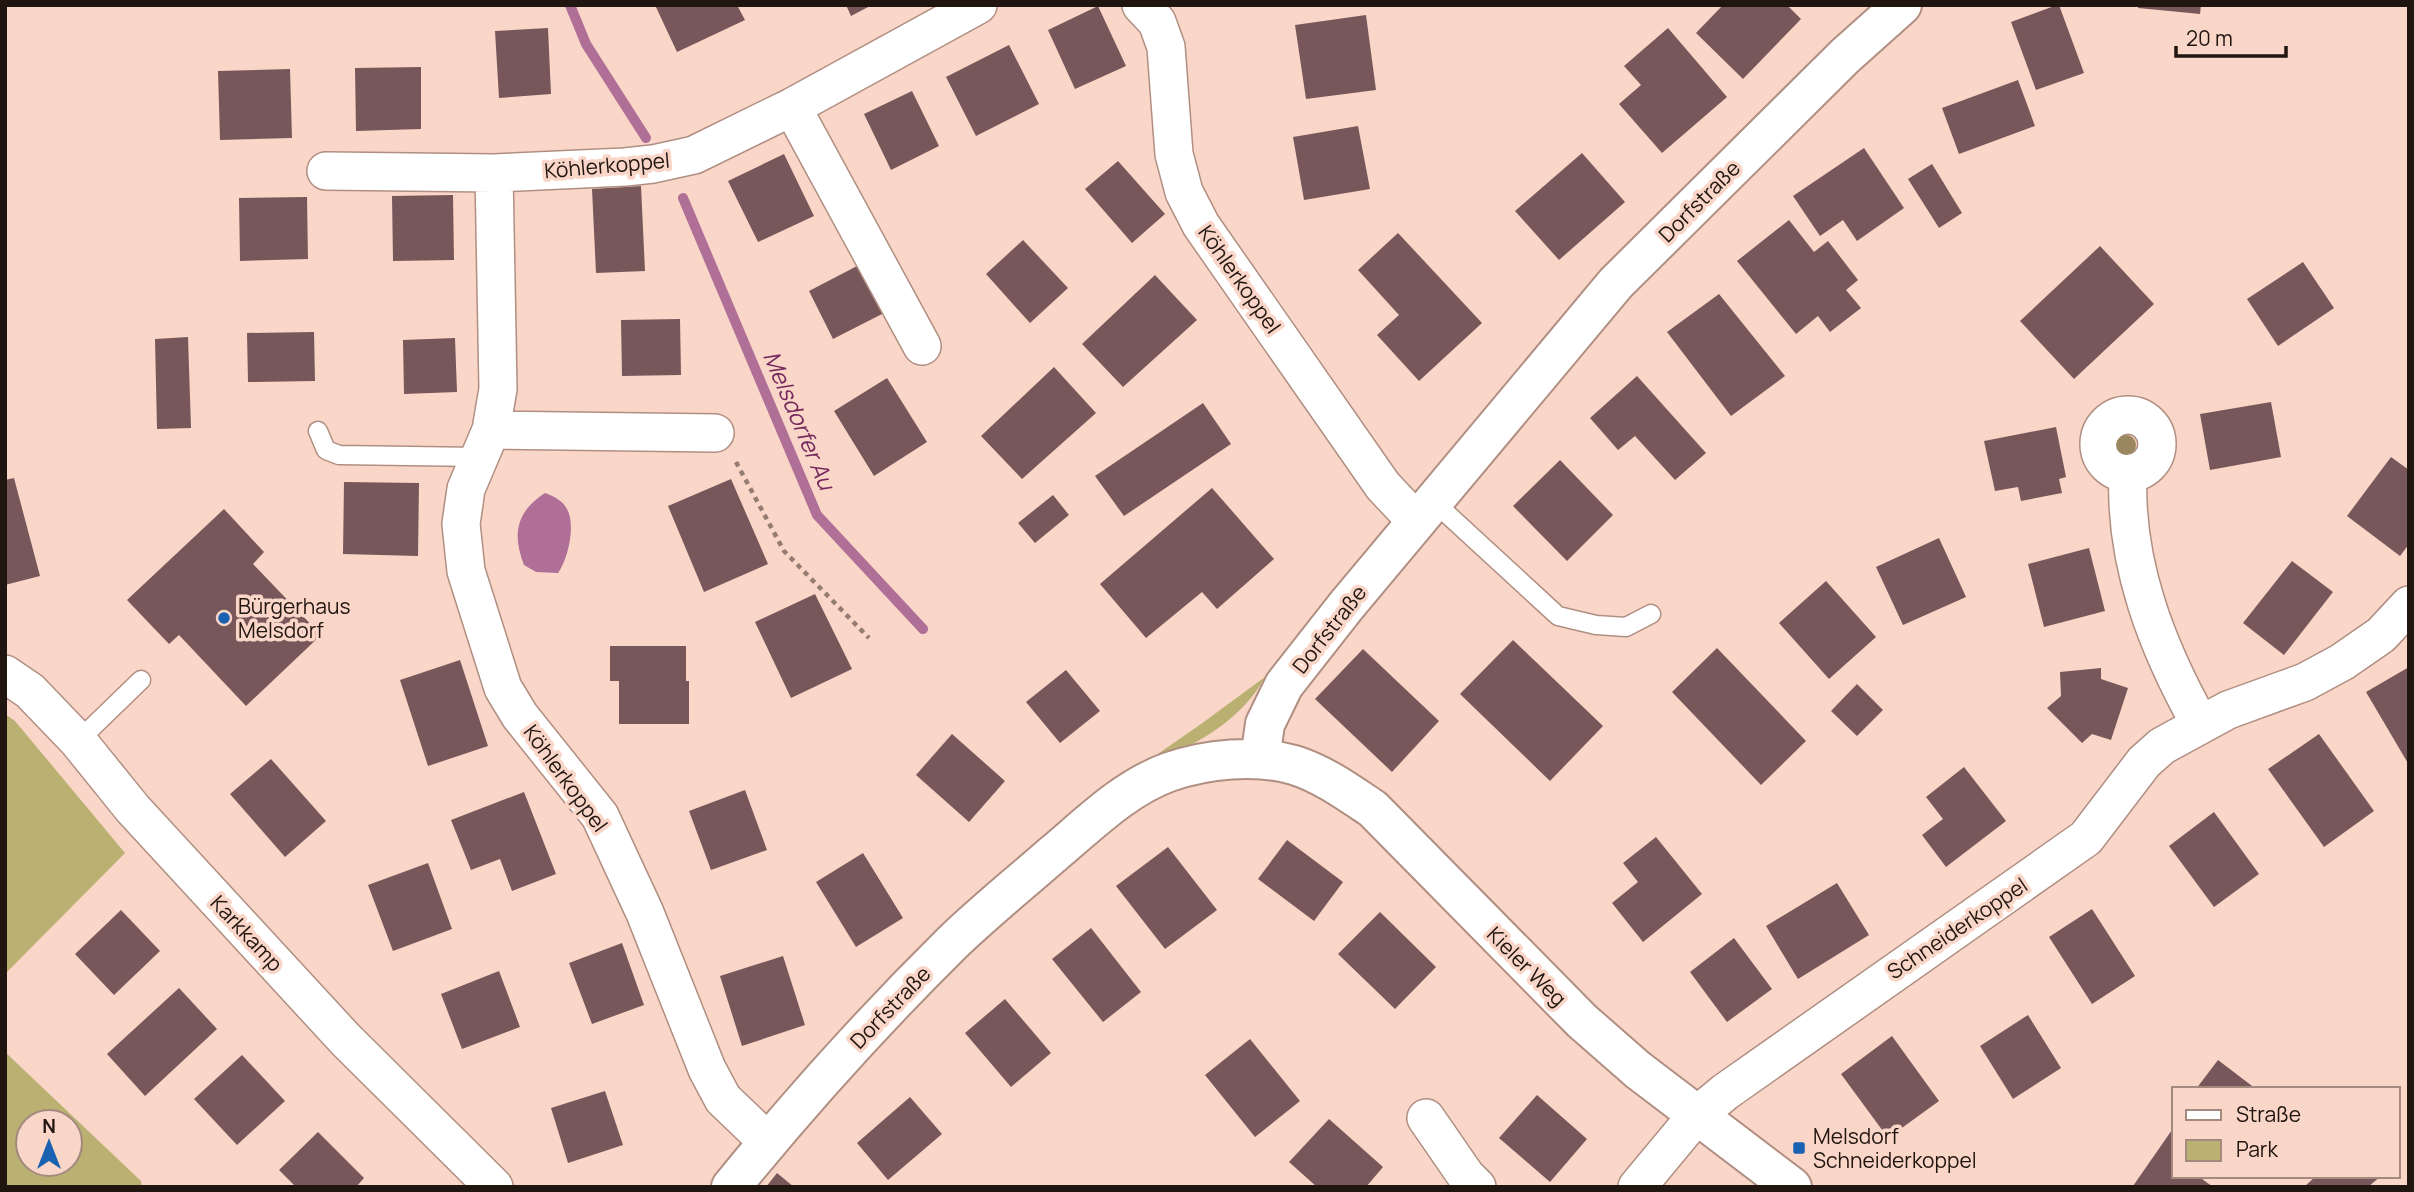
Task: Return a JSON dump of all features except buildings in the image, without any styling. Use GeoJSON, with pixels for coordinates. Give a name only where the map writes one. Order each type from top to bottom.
{"type":"FeatureCollection","features":[{"type":"Feature","properties":{"kind":"street","name":"Köhlerkoppel"},"geometry":{"type":"LineString","coordinates":[[326,171],[494,173],[625,167],[694,155],[792,107],[978,5]]}},
{"type":"Feature","properties":{"kind":"street","name":"Köhlerkoppel"},"geometry":{"type":"LineString","coordinates":[[1141,5],[1157,22],[1166,47],[1174,154],[1184,192],[1201,225],[1383,486],[1425,511]]}},
{"type":"Feature","properties":{"kind":"street","name":"Dorfstraße"},"geometry":{"type":"LineString","coordinates":[[731,1187],[835,1064],[954,942],[1098,817],[1144,785],[1167,773],[1211,763],[1260,759],[1265,724],[1284,685],[1346,606],[1616,284],[1845,56],[1902,5]]}},
{"type":"Feature","properties":{"kind":"street"},"geometry":{"type":"LineString","coordinates":[[792,107],[922,346]]}},
{"type":"Feature","properties":{"kind":"street","name":"Köhlerkoppel"},"geometry":{"type":"LineString","coordinates":[[494,173],[498,389],[485,443],[466,489],[461,524],[466,571],[503,688],[520,716],[600,816],[645,913],[707,1069],[723,1099],[768,1142]]}},
{"type":"Feature","properties":{"kind":"street"},"geometry":{"type":"LineString","coordinates":[[485,443],[715,433]]}},
{"type":"Feature","properties":{"kind":"street"},"geometry":{"type":"LineString","coordinates":[[2127,474],[2132,549],[2145,604],[2200,724]]}},
{"type":"Feature","properties":{"kind":"street","name":"Schneiderkoppel"},"geometry":{"type":"LineString","coordinates":[[1637,1187],[1696,1116],[1768,1060],[2076,845],[2097,825],[2144,762],[2162,746],[2228,710],[2305,682],[2342,662],[2381,635],[2409,605]]}},
{"type":"Feature","properties":{"kind":"street","name":"Karkkamp"},"geometry":{"type":"LineString","coordinates":[[5,674],[30,691],[78,741],[133,809],[345,1039],[494,1187]]}},
{"type":"Feature","properties":{"kind":"street","name":"Kieler Weg"},"geometry":{"type":"LineString","coordinates":[[1260,759],[1294,765],[1346,790],[1373,809],[1581,1021],[1696,1116],[1791,1187]]}},
{"type":"Feature","properties":{"kind":"street"},"geometry":{"type":"LineString","coordinates":[[1426,1118],[1466,1176],[1477,1187]]}},
{"type":"Feature","properties":{"kind":"lane"},"geometry":{"type":"LineString","coordinates":[[318,432],[326,450],[339,455],[485,443]]}},
{"type":"Feature","properties":{"kind":"lane"},"geometry":{"type":"LineString","coordinates":[[1425,511],[1558,616],[1596,625],[1626,627],[1651,614]]}},
{"type":"Feature","properties":{"kind":"lane"},"geometry":{"type":"LineString","coordinates":[[78,741],[141,680]]}},
{"type":"Feature","properties":{"kind":"path"},"geometry":{"type":"LineString","coordinates":[[715,433],[739,465],[784,551],[869,638]]}},
{"type":"Feature","properties":{"kind":"green space"},"geometry":{"type":"Polygon","coordinates":[[[1265,677],[1239,711],[1223,724],[1187,747],[1129,774],[1201,724],[1265,677]]]}},
{"type":"Feature","properties":{"kind":"green space"},"geometry":{"type":"Polygon","coordinates":[[[5,714],[15,721],[125,853],[5,974],[5,714]]]}},
{"type":"Feature","properties":{"kind":"green space"},"geometry":{"type":"Polygon","coordinates":[[[5,1052],[64,1108],[14,1108],[14,1178],[84,1178],[84,1127],[141,1181],[142,1187],[5,1187],[5,1052]]]}},
{"type":"Feature","properties":{"kind":"shaded area"},"geometry":{"type":"Polygon","coordinates":[[[545,493],[561,501],[570,516],[570,542],[558,573],[536,572],[524,565],[518,543],[522,516],[535,500],[545,493]]]}},
{"type":"Feature","properties":{"kind":"waterway","name":"Melsdorfer Au"},"geometry":{"type":"LineString","coordinates":[[570,5],[586,44],[646,138]]}},
{"type":"Feature","properties":{"kind":"waterway","name":"Melsdorfer Au"},"geometry":{"type":"LineString","coordinates":[[683,198],[817,515],[923,629]]}},
{"type":"Feature","properties":{"kind":"place","name":"Bürgerhaus Melsdorf"},"geometry":{"type":"Point","coordinates":[224,618]}},
{"type":"Feature","properties":{"kind":"place","name":"Melsdorf Schneiderkoppel"},"geometry":{"type":"Point","coordinates":[1799,1148]}}]}
